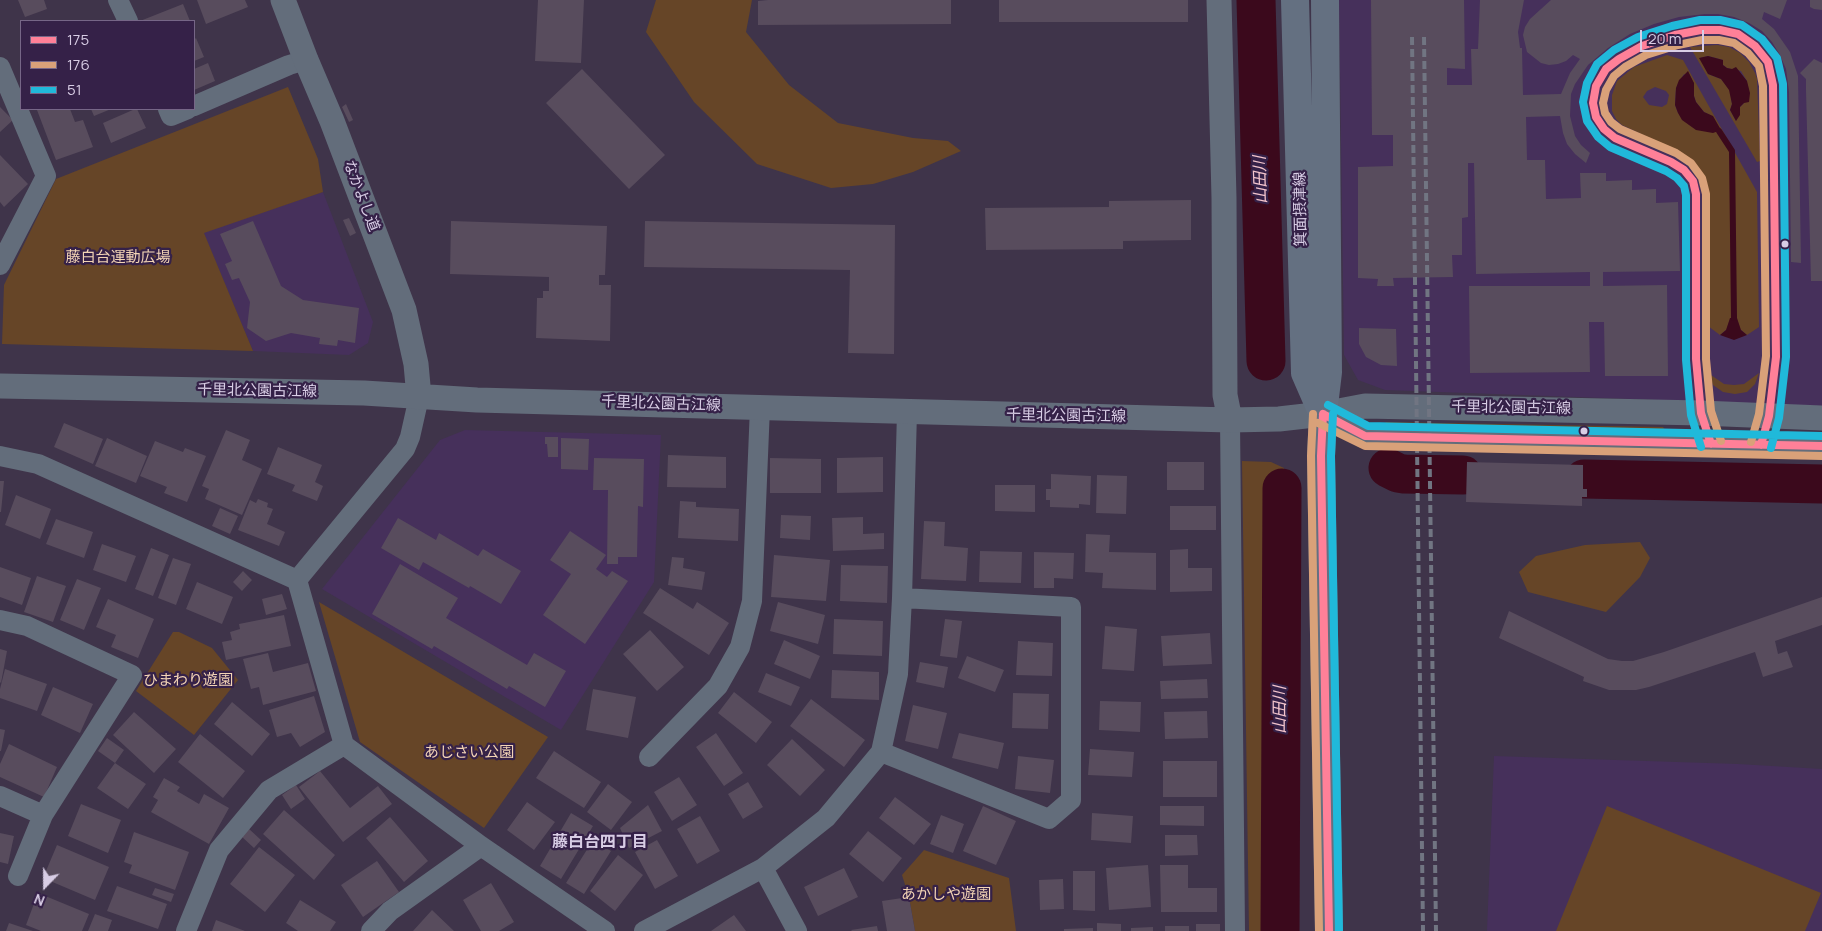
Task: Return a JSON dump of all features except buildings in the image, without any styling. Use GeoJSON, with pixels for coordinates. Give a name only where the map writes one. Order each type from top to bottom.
{"type":"FeatureCollection","features":[{"type":"Feature","properties":{"kind":"main road","name":"箕面摂津線"},"geometry":{"type":"LineString","coordinates":[[1295,0],[1305,373],[1323,414]]}},
{"type":"Feature","properties":{"kind":"main road","name":"箕面摂津線"},"geometry":{"type":"LineString","coordinates":[[1325,0],[1328,372],[1321,456],[1329,931]]}},
{"type":"Feature","properties":{"kind":"street"},"geometry":{"type":"LineString","coordinates":[[118,0],[128,20]]}},
{"type":"Feature","properties":{"kind":"street","name":"なかよし道"},"geometry":{"type":"LineString","coordinates":[[283,0],[332,121],[404,310],[416,364],[419,397]]}},
{"type":"Feature","properties":{"kind":"street"},"geometry":{"type":"LineString","coordinates":[[1219,0],[1224,198],[1225,395],[1230,420],[1236,931]]}},
{"type":"Feature","properties":{"kind":"street"},"geometry":{"type":"LineString","coordinates":[[195,106],[288,65],[306,60]]}},
{"type":"Feature","properties":{"kind":"street"},"geometry":{"type":"LineString","coordinates":[[0,67],[46,176],[0,264]]}},
{"type":"Feature","properties":{"kind":"street"},"geometry":{"type":"LineString","coordinates":[[168,110],[171,116],[186,110]]}},
{"type":"Feature","properties":{"kind":"street","name":"千里北公園古江線"},"geometry":{"type":"LineString","coordinates":[[0,386],[364,393],[477,400],[1230,420],[1279,419],[1323,414],[1365,406],[1701,413],[1822,418]]}},
{"type":"Feature","properties":{"kind":"street"},"geometry":{"type":"LineString","coordinates":[[297,580],[405,449],[410,437],[419,397]]}},
{"type":"Feature","properties":{"kind":"street"},"geometry":{"type":"LineString","coordinates":[[649,757],[718,686],[740,647],[752,601],[760,407]]}},
{"type":"Feature","properties":{"kind":"street"},"geometry":{"type":"LineString","coordinates":[[644,931],[763,868],[826,818],[881,752],[898,674],[902,598],[906,412]]}},
{"type":"Feature","properties":{"kind":"street","name":"千里北公園古江線"},"geometry":{"type":"LineString","coordinates":[[1323,414],[1365,436],[1822,446]]}},
{"type":"Feature","properties":{"kind":"street"},"geometry":{"type":"LineString","coordinates":[[0,456],[38,464],[297,580],[344,745],[481,846],[605,931]]}},
{"type":"Feature","properties":{"kind":"street"},"geometry":{"type":"LineString","coordinates":[[881,752],[1049,819],[1071,800],[1071,607],[902,598]]}},
{"type":"Feature","properties":{"kind":"street"},"geometry":{"type":"LineString","coordinates":[[0,620],[27,626],[132,674],[43,815],[18,876]]}},
{"type":"Feature","properties":{"kind":"street"},"geometry":{"type":"LineString","coordinates":[[186,931],[219,850],[269,790],[344,745]]}},
{"type":"Feature","properties":{"kind":"street"},"geometry":{"type":"LineString","coordinates":[[0,796],[43,815]]}},
{"type":"Feature","properties":{"kind":"street"},"geometry":{"type":"LineString","coordinates":[[371,931],[390,911],[481,846]]}},
{"type":"Feature","properties":{"kind":"street"},"geometry":{"type":"LineString","coordinates":[[763,868],[798,931]]}},
{"type":"Feature","properties":{"kind":"shaded area"},"geometry":{"type":"Polygon","coordinates":[[[1339,0],[1822,0],[1822,406],[1385,390],[1358,380],[1344,355],[1339,0]]]}},
{"type":"Feature","properties":{"kind":"shaded area"},"geometry":{"type":"Polygon","coordinates":[[[1708,56],[1723,60],[1723,65],[1727,68],[1732,69],[1736,67],[1747,81],[1750,93],[1749,102],[1744,103],[1740,107],[1740,115],[1736,121],[1730,110],[1732,104],[1729,90],[1721,79],[1708,74],[1699,58],[1708,56]]]}},
{"type":"Feature","properties":{"kind":"shaded area"},"geometry":{"type":"Polygon","coordinates":[[[1688,71],[1694,83],[1696,102],[1704,112],[1713,116],[1721,130],[1713,133],[1696,130],[1682,120],[1678,113],[1675,105],[1676,88],[1679,80],[1688,71]]]}},
{"type":"Feature","properties":{"kind":"shaded area"},"geometry":{"type":"Polygon","coordinates":[[[323,192],[373,322],[368,343],[349,355],[253,351],[203,232],[323,192]]]}},
{"type":"Feature","properties":{"kind":"shaded area"},"geometry":{"type":"Polygon","coordinates":[[[1730,318],[1737,318],[1741,330],[1747,335],[1734,340],[1720,335],[1726,330],[1730,318]]]}},
{"type":"Feature","properties":{"kind":"shaded area"},"geometry":{"type":"Polygon","coordinates":[[[465,430],[661,435],[654,582],[561,730],[322,589],[440,440],[465,430]]]}},
{"type":"Feature","properties":{"kind":"shaded area"},"geometry":{"type":"Polygon","coordinates":[[[1494,756],[1738,764],[1822,769],[1822,931],[1487,931],[1494,756]]]}},
{"type":"Feature","properties":{"kind":"green space"},"geometry":{"type":"Polygon","coordinates":[[[656,0],[752,0],[746,32],[789,85],[838,123],[913,138],[948,141],[961,151],[913,172],[873,184],[831,188],[757,164],[694,102],[646,32],[656,0]]]}},
{"type":"Feature","properties":{"kind":"green space"},"geometry":{"type":"Polygon","coordinates":[[[1717,45],[1729,47],[1740,53],[1749,62],[1757,79],[1760,161],[1757,162],[1690,47],[1717,45]],[[1708,56],[1700,58],[1708,74],[1721,79],[1730,90],[1732,104],[1730,110],[1736,121],[1740,107],[1744,103],[1747,81],[1741,71],[1727,68],[1723,65],[1723,60],[1708,56]]]}},
{"type":"Feature","properties":{"kind":"green space"},"geometry":{"type":"Polygon","coordinates":[[[1667,55],[1683,60],[1757,192],[1759,327],[1747,335],[1741,330],[1726,330],[1720,335],[1708,326],[1706,182],[1694,163],[1673,149],[1622,125],[1612,111],[1612,95],[1617,81],[1634,67],[1667,55]],[[1684,74],[1676,88],[1675,105],[1678,113],[1710,115],[1704,112],[1696,102],[1694,83],[1684,74]],[[1655,87],[1647,91],[1643,97],[1649,105],[1662,107],[1667,104],[1669,95],[1666,91],[1655,87]]]}},
{"type":"Feature","properties":{"kind":"green space","name":"藤白台運動広場"},"geometry":{"type":"Polygon","coordinates":[[[288,87],[318,159],[323,192],[204,233],[253,351],[2,344],[4,285],[56,179],[288,87]]]}},
{"type":"Feature","properties":{"kind":"green space"},"geometry":{"type":"Polygon","coordinates":[[[1708,373],[1724,384],[1734,385],[1744,384],[1759,373],[1755,384],[1747,392],[1735,394],[1723,392],[1713,385],[1708,373]]]}},
{"type":"Feature","properties":{"kind":"green space"},"geometry":{"type":"Polygon","coordinates":[[[1386,422],[1663,427],[1665,430],[1664,433],[1383,425],[1386,422]]]}},
{"type":"Feature","properties":{"kind":"green space"},"geometry":{"type":"Polygon","coordinates":[[[1242,461],[1271,462],[1284,468],[1285,485],[1276,486],[1276,931],[1249,931],[1242,461]]]}},
{"type":"Feature","properties":{"kind":"green space"},"geometry":{"type":"Polygon","coordinates":[[[1640,542],[1650,558],[1640,577],[1606,612],[1528,592],[1519,572],[1536,556],[1585,545],[1640,542]]]}},
{"type":"Feature","properties":{"kind":"green space","name":"あじさい公園"},"geometry":{"type":"Polygon","coordinates":[[[319,602],[548,737],[484,828],[360,742],[319,602]]]}},
{"type":"Feature","properties":{"kind":"green space","name":"ひまわり遊園"},"geometry":{"type":"Polygon","coordinates":[[[173,632],[179,632],[212,648],[238,680],[194,735],[136,691],[173,632]]]}},
{"type":"Feature","properties":{"kind":"green space"},"geometry":{"type":"Polygon","coordinates":[[[1607,806],[1821,893],[1805,931],[1556,931],[1607,806]]]}},
{"type":"Feature","properties":{"kind":"green space","name":"あかしや遊園"},"geometry":{"type":"Polygon","coordinates":[[[924,850],[1009,878],[1016,931],[915,931],[909,897],[902,875],[924,850]]]}},
{"type":"Feature","properties":{"kind":"waterway","name":"山田川"},"geometry":{"type":"LineString","coordinates":[[1256,0],[1266,361]]}},
{"type":"Feature","properties":{"kind":"waterway"},"geometry":{"type":"LineString","coordinates":[[1719,131],[1732,151],[1734,318]]}},
{"type":"Feature","properties":{"kind":"waterway"},"geometry":{"type":"LineString","coordinates":[[1388,468],[1404,474],[1463,475]]}},
{"type":"Feature","properties":{"kind":"waterway"},"geometry":{"type":"LineString","coordinates":[[1584,479],[1822,484]]}},
{"type":"Feature","properties":{"kind":"waterway","name":"山田川"},"geometry":{"type":"LineString","coordinates":[[1280,931],[1282,488]]}},
{"type":"Feature","properties":{"kind":"railway"},"geometry":{"type":"LineString","coordinates":[[1412,37],[1423,931]]}},
{"type":"Feature","properties":{"kind":"railway"},"geometry":{"type":"LineString","coordinates":[[1424,37],[1436,931]]}},
{"type":"Feature","properties":{"kind":"transit line","name":"51"},"geometry":{"type":"LineString","coordinates":[[1701,447],[1691,415],[1686,360],[1686,195],[1684,186],[1677,178],[1666,171],[1610,147],[1598,137],[1587,121],[1583,102],[1587,83],[1597,64],[1614,50],[1638,37],[1672,26],[1700,20],[1720,20],[1742,25],[1762,39],[1777,58],[1783,84],[1786,357],[1779,418],[1771,448]]}},
{"type":"Feature","properties":{"kind":"transit line","name":"175"},"geometry":{"type":"LineString","coordinates":[[1711,444],[1701,413],[1696,359],[1696,194],[1693,181],[1684,170],[1671,162],[1615,138],[1604,129],[1596,117],[1593,103],[1596,86],[1606,69],[1619,59],[1642,46],[1675,35],[1701,30],[1720,30],[1738,34],[1755,46],[1768,62],[1773,85],[1776,357],[1769,416],[1761,445]]}},
{"type":"Feature","properties":{"kind":"transit line","name":"176"},"geometry":{"type":"LineString","coordinates":[[1721,441],[1711,411],[1706,359],[1706,194],[1702,178],[1691,163],[1676,153],[1620,129],[1611,122],[1605,113],[1603,103],[1606,90],[1614,76],[1625,67],[1646,55],[1702,40],[1719,40],[1734,43],[1748,53],[1759,66],[1763,86],[1766,356],[1759,414],[1751,442]]}},
{"type":"Feature","properties":{"kind":"transit line","name":"51"},"geometry":{"type":"LineString","coordinates":[[1328,405],[1368,426],[1822,436]]}},
{"type":"Feature","properties":{"kind":"transit line","name":"176"},"geometry":{"type":"LineString","coordinates":[[1313,414],[1311,456],[1319,931]]}},
{"type":"Feature","properties":{"kind":"transit line","name":"175"},"geometry":{"type":"LineString","coordinates":[[1323,414],[1321,456],[1329,931]]}},
{"type":"Feature","properties":{"kind":"transit line","name":"175"},"geometry":{"type":"LineString","coordinates":[[1323,414],[1365,436],[1822,446]]}},
{"type":"Feature","properties":{"kind":"transit line","name":"51"},"geometry":{"type":"LineString","coordinates":[[1333,414],[1331,456],[1339,931]]}},
{"type":"Feature","properties":{"kind":"transit line","name":"176"},"geometry":{"type":"LineString","coordinates":[[1318,423],[1365,446],[1822,456]]}},
{"type":"Feature","properties":{"kind":"district","name":"藤白台四丁目"},"geometry":{"type":"Point","coordinates":[600,843]}}]}
